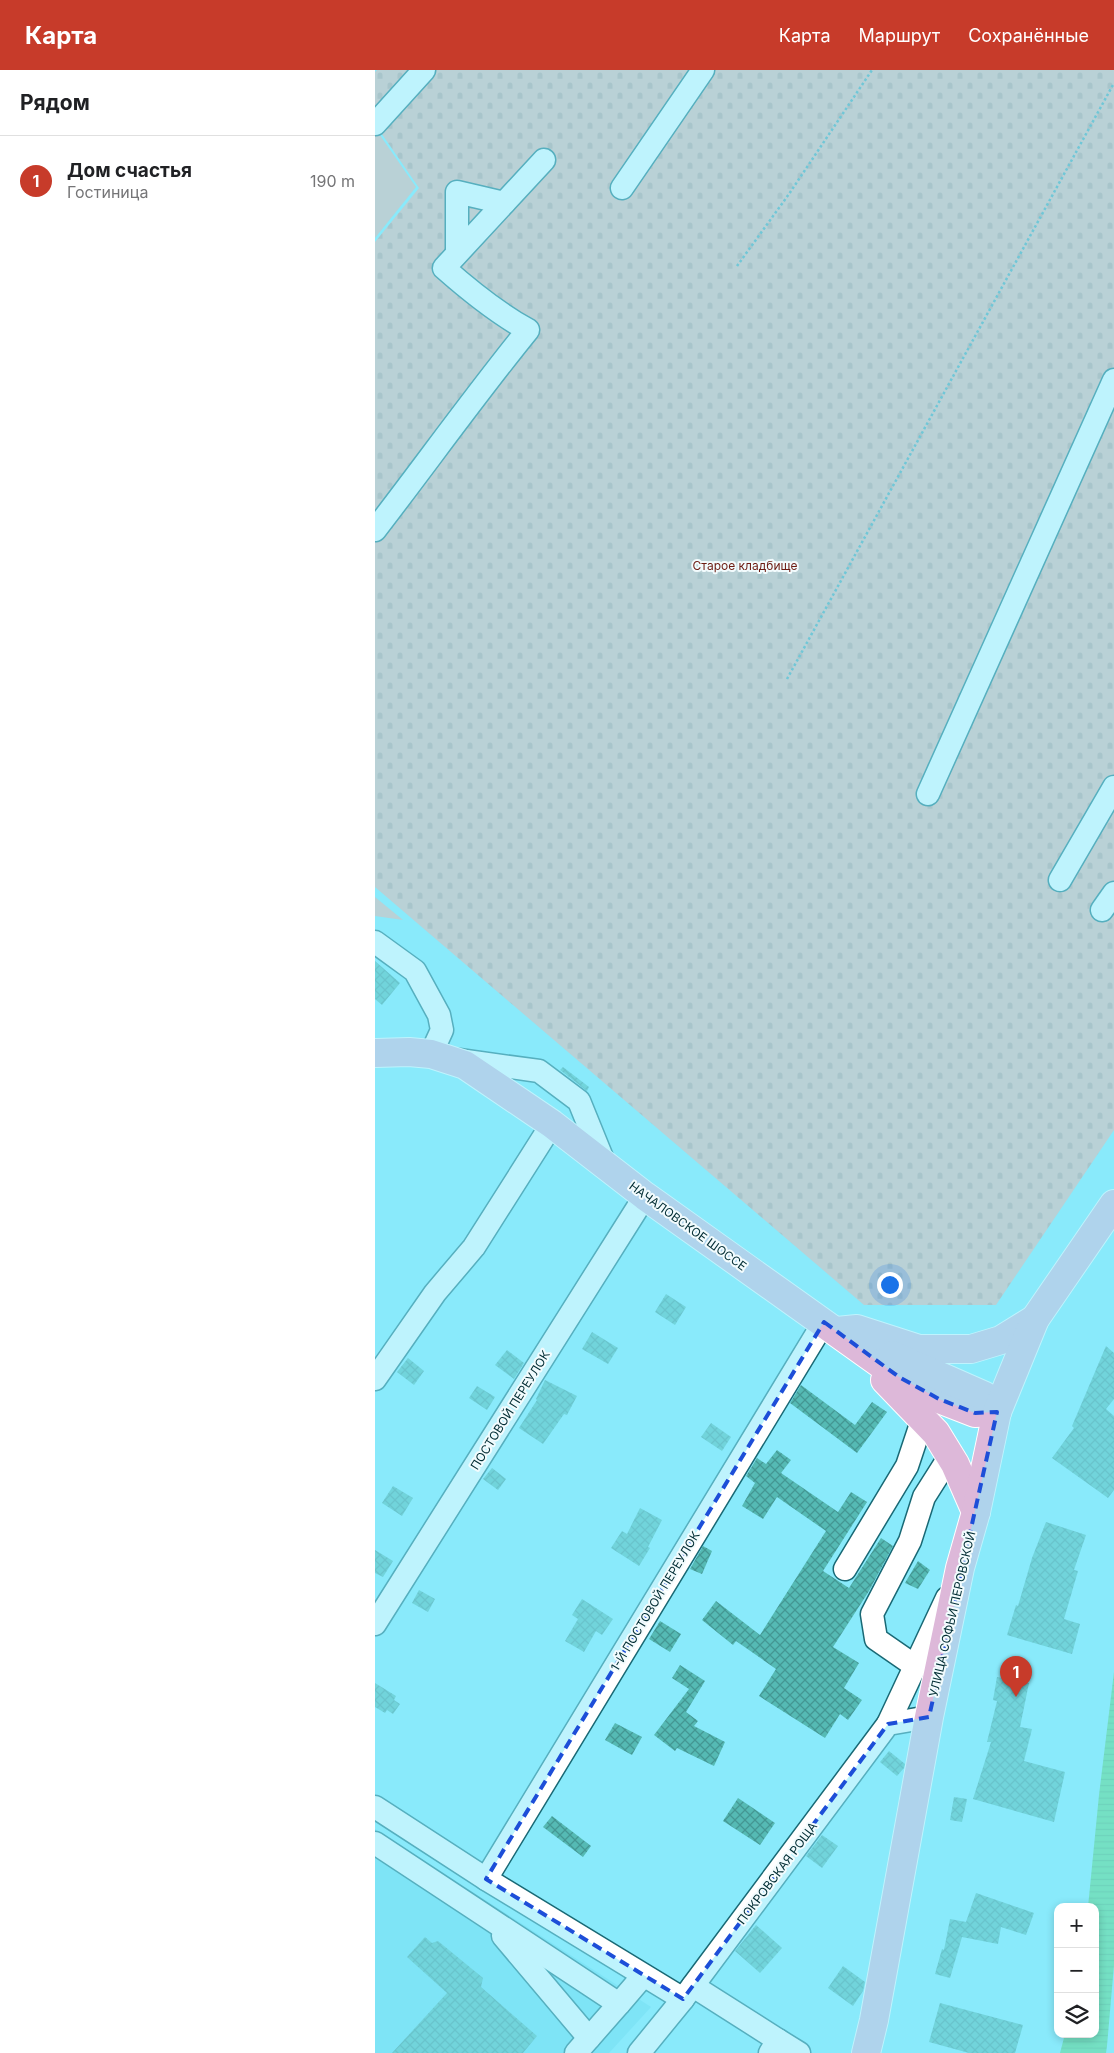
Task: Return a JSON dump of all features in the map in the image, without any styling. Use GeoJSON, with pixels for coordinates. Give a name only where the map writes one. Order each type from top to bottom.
{"type":"FeatureCollection","features":[{"type":"Feature","properties":{"kind":"main road","name":"НАЧАЛОВСКОЕ ШОССЕ"},"geometry":{"type":"LineString","coordinates":[[375,1053],[409,1052],[438,1056],[465,1065],[552,1124],[645,1196],[899,1377],[939,1399],[975,1413],[997,1412]]}},
{"type":"Feature","properties":{"kind":"main road","name":"УЛИЦА СОФЬИ ПЕРОВСКОЙ"},"geometry":{"type":"LineString","coordinates":[[866,2053],[874,2020],[929,1717],[960,1568],[976,1512],[997,1412],[1035,1319],[1114,1204]]}},
{"type":"Feature","properties":{"kind":"main road"},"geometry":{"type":"LineString","coordinates":[[830,1327],[857,1329],[919,1349],[971,1349],[1001,1340],[1035,1319]]}},
{"type":"Feature","properties":{"kind":"main road"},"geometry":{"type":"LineString","coordinates":[[830,1327],[936,1433],[950,1456],[976,1512]]}},
{"type":"Feature","properties":{"kind":"street"},"geometry":{"type":"LineString","coordinates":[[375,124],[424,70]]}},
{"type":"Feature","properties":{"kind":"street"},"geometry":{"type":"LineString","coordinates":[[622,188],[703,70]]}},
{"type":"Feature","properties":{"kind":"street"},"geometry":{"type":"LineString","coordinates":[[375,530],[482,386],[528,330],[508,319],[475,295],[444,268],[538,165]]}},
{"type":"Feature","properties":{"kind":"street"},"geometry":{"type":"LineString","coordinates":[[457,253],[457,192],[504,203]]}},
{"type":"Feature","properties":{"kind":"street"},"geometry":{"type":"LineString","coordinates":[[929,794],[1114,380]]}},
{"type":"Feature","properties":{"kind":"street"},"geometry":{"type":"LineString","coordinates":[[1060,880],[1114,787]]}},
{"type":"Feature","properties":{"kind":"street"},"geometry":{"type":"LineString","coordinates":[[375,942],[415,971],[439,1015],[442,1030],[438,1056],[539,1071],[579,1101],[605,1165]]}},
{"type":"Feature","properties":{"kind":"street"},"geometry":{"type":"LineString","coordinates":[[375,1379],[435,1293],[474,1247],[552,1124]]}},
{"type":"Feature","properties":{"kind":"street","name":"ПОСТОВОЙ ПЕРЕУЛОК"},"geometry":{"type":"LineString","coordinates":[[375,1624],[645,1196]]}},
{"type":"Feature","properties":{"kind":"street","name":"1-Й ПОСТОВОЙ ПЕРЕУЛОК"},"geometry":{"type":"LineString","coordinates":[[486,1879],[830,1327]]}},
{"type":"Feature","properties":{"kind":"street"},"geometry":{"type":"LineString","coordinates":[[845,1569],[907,1466],[923,1418]]}},
{"type":"Feature","properties":{"kind":"street"},"geometry":{"type":"LineString","coordinates":[[915,1666],[876,1639],[872,1614],[910,1541],[924,1497],[950,1456]]}},
{"type":"Feature","properties":{"kind":"street","name":"ПОКРОВСКАЯ РОЩА"},"geometry":{"type":"LineString","coordinates":[[639,2053],[688,1993],[888,1724],[960,1568]]}},
{"type":"Feature","properties":{"kind":"street"},"geometry":{"type":"LineString","coordinates":[[888,1724],[929,1717]]}},
{"type":"Feature","properties":{"kind":"street"},"geometry":{"type":"LineString","coordinates":[[375,1807],[486,1879],[643,1976],[688,1993],[774,2047],[799,2053]]}},
{"type":"Feature","properties":{"kind":"street"},"geometry":{"type":"LineString","coordinates":[[375,1843],[619,2004]]}},
{"type":"Feature","properties":{"kind":"street"},"geometry":{"type":"LineString","coordinates":[[487,1916],[583,2046],[643,1976]]}},
{"type":"Feature","properties":{"kind":"path"},"geometry":{"type":"LineString","coordinates":[[737,266],[789,194],[872,70]]}},
{"type":"Feature","properties":{"kind":"path"},"geometry":{"type":"LineString","coordinates":[[787,679],[1114,83]]}},
{"type":"Feature","properties":{"kind":"highlighted area"},"geometry":{"type":"Polygon","coordinates":[[[824,1322],[899,1377],[939,1399],[975,1413],[997,1412],[929,1717],[888,1724],[683,1999],[486,1879],[824,1322]]]}},
{"type":"Feature","properties":{"kind":"shaded area"},"geometry":{"type":"Polygon","coordinates":[[[1114,1672],[1114,1965],[1107,2046],[1106,2053],[1060,2053],[1064,2038],[1099,2038],[1099,1903],[1088,1903],[1114,1672]]]}},
{"type":"Feature","properties":{"kind":"shaded area"},"geometry":{"type":"Polygon","coordinates":[[[375,1829],[651,2007],[609,2053],[375,2053],[375,1829]]]}},
{"type":"Feature","properties":{"kind":"green space","name":"Старое кладбище"},"geometry":{"type":"Polygon","coordinates":[[[377,70],[1114,70],[1114,1130],[996,1305],[864,1305],[375,887],[375,242],[419,188],[375,124],[375,72],[377,70]]]}},
{"type":"Feature","properties":{"kind":"green space"},"geometry":{"type":"Polygon","coordinates":[[[375,128],[416,187],[375,238],[375,128]]]}},
{"type":"Feature","properties":{"kind":"green space"},"geometry":{"type":"Polygon","coordinates":[[[375,897],[403,920],[375,916],[375,897]]]}},
{"type":"Feature","properties":{"kind":"building"},"geometry":{"type":"Polygon","coordinates":[[[375,961],[400,983],[382,1005],[375,999],[375,961]]]}},
{"type":"Feature","properties":{"kind":"building"},"geometry":{"type":"Polygon","coordinates":[[[563,1067],[589,1087],[587,1091],[560,1070],[563,1067]]]}},
{"type":"Feature","properties":{"kind":"building"},"geometry":{"type":"Polygon","coordinates":[[[666,1294],[686,1307],[675,1325],[655,1312],[666,1294]]]}},
{"type":"Feature","properties":{"kind":"building"},"geometry":{"type":"Polygon","coordinates":[[[592,1332],[618,1348],[608,1364],[582,1349],[592,1332]]]}},
{"type":"Feature","properties":{"kind":"building"},"geometry":{"type":"Polygon","coordinates":[[[1106,1346],[1114,1353],[1114,1399],[1106,1409],[1114,1416],[1114,1490],[1108,1498],[1052,1458],[1074,1428],[1072,1426],[1106,1346]]]}},
{"type":"Feature","properties":{"kind":"building"},"geometry":{"type":"Polygon","coordinates":[[[507,1350],[524,1363],[514,1379],[495,1365],[507,1350]]]}},
{"type":"Feature","properties":{"kind":"building"},"geometry":{"type":"Polygon","coordinates":[[[408,1358],[424,1371],[414,1385],[397,1372],[408,1358]]]}},
{"type":"Feature","properties":{"kind":"building"},"geometry":{"type":"Polygon","coordinates":[[[545,1380],[577,1396],[567,1415],[564,1414],[543,1444],[519,1428],[537,1400],[545,1380]]]}},
{"type":"Feature","properties":{"kind":"building"},"geometry":{"type":"Polygon","coordinates":[[[801,1385],[855,1425],[872,1402],[887,1412],[857,1453],[790,1403],[801,1385]]]}},
{"type":"Feature","properties":{"kind":"building"},"geometry":{"type":"Polygon","coordinates":[[[477,1386],[495,1397],[487,1410],[469,1398],[477,1386]]]}},
{"type":"Feature","properties":{"kind":"building"},"geometry":{"type":"Polygon","coordinates":[[[711,1423],[731,1437],[722,1451],[701,1437],[711,1423]]]}},
{"type":"Feature","properties":{"kind":"building"},"geometry":{"type":"Polygon","coordinates":[[[777,1450],[791,1460],[781,1473],[838,1512],[851,1492],[867,1502],[823,1571],[849,1588],[881,1538],[893,1546],[869,1591],[833,1647],[859,1663],[844,1688],[862,1700],[848,1720],[840,1714],[825,1738],[759,1696],[776,1669],[736,1641],[733,1645],[702,1620],[716,1601],[760,1635],[826,1531],[777,1497],[763,1519],[742,1506],[755,1483],[746,1476],[757,1458],[766,1464],[777,1450]]]}},
{"type":"Feature","properties":{"kind":"building"},"geometry":{"type":"Polygon","coordinates":[[[492,1468],[506,1479],[498,1490],[483,1479],[492,1468]]]}},
{"type":"Feature","properties":{"kind":"building"},"geometry":{"type":"Polygon","coordinates":[[[393,1486],[413,1498],[402,1516],[382,1503],[393,1486]]]}},
{"type":"Feature","properties":{"kind":"building"},"geometry":{"type":"Polygon","coordinates":[[[640,1508],[662,1520],[648,1547],[650,1548],[639,1566],[611,1548],[622,1531],[627,1534],[640,1508]]]}},
{"type":"Feature","properties":{"kind":"building"},"geometry":{"type":"Polygon","coordinates":[[[1046,1522],[1086,1535],[1074,1570],[1078,1571],[1064,1619],[1080,1624],[1072,1654],[1007,1635],[1046,1522]]]}},
{"type":"Feature","properties":{"kind":"building"},"geometry":{"type":"Polygon","coordinates":[[[703,1546],[712,1551],[702,1574],[690,1569],[703,1546]]]}},
{"type":"Feature","properties":{"kind":"building"},"geometry":{"type":"Polygon","coordinates":[[[375,1550],[393,1561],[383,1577],[375,1573],[375,1550]]]}},
{"type":"Feature","properties":{"kind":"building"},"geometry":{"type":"Polygon","coordinates":[[[918,1561],[930,1570],[918,1589],[905,1583],[918,1561]]]}},
{"type":"Feature","properties":{"kind":"building"},"geometry":{"type":"Polygon","coordinates":[[[419,1590],[435,1599],[428,1612],[412,1603],[419,1590]]]}},
{"type":"Feature","properties":{"kind":"building"},"geometry":{"type":"Polygon","coordinates":[[[582,1599],[613,1619],[602,1635],[596,1631],[584,1652],[565,1641],[578,1619],[572,1615],[582,1599]]]}},
{"type":"Feature","properties":{"kind":"building"},"geometry":{"type":"Polygon","coordinates":[[[660,1621],[681,1634],[670,1652],[649,1639],[660,1621]]]}},
{"type":"Feature","properties":{"kind":"building"},"geometry":{"type":"Polygon","coordinates":[[[680,1665],[705,1681],[686,1712],[698,1721],[694,1726],[725,1742],[714,1766],[677,1748],[675,1751],[654,1735],[689,1689],[672,1678],[680,1665]]]}},
{"type":"Feature","properties":{"kind":"building"},"geometry":{"type":"Polygon","coordinates":[[[997,1677],[1029,1683],[1020,1727],[1032,1729],[1024,1761],[1065,1772],[1054,1822],[973,1799],[991,1742],[987,1742],[997,1701],[993,1700],[997,1677]]]}},
{"type":"Feature","properties":{"kind":"building"},"geometry":{"type":"Polygon","coordinates":[[[375,1683],[396,1696],[394,1700],[400,1704],[393,1714],[387,1710],[385,1713],[375,1707],[375,1683]]]}},
{"type":"Feature","properties":{"kind":"building"},"geometry":{"type":"Polygon","coordinates":[[[615,1723],[642,1737],[632,1755],[605,1740],[615,1723]]]}},
{"type":"Feature","properties":{"kind":"building"},"geometry":{"type":"Polygon","coordinates":[[[889,1751],[905,1764],[897,1776],[880,1762],[889,1751]]]}},
{"type":"Feature","properties":{"kind":"building"},"geometry":{"type":"Polygon","coordinates":[[[954,1797],[967,1799],[962,1822],[950,1820],[954,1797]]]}},
{"type":"Feature","properties":{"kind":"building"},"geometry":{"type":"Polygon","coordinates":[[[738,1798],[775,1823],[760,1845],[723,1821],[738,1798]]]}},
{"type":"Feature","properties":{"kind":"building"},"geometry":{"type":"Polygon","coordinates":[[[552,1816],[591,1846],[583,1857],[543,1827],[552,1816]]]}},
{"type":"Feature","properties":{"kind":"building"},"geometry":{"type":"Polygon","coordinates":[[[822,1835],[838,1846],[822,1868],[806,1856],[822,1835]]]}},
{"type":"Feature","properties":{"kind":"building"},"geometry":{"type":"Polygon","coordinates":[[[976,1893],[1034,1913],[1026,1935],[1001,1927],[998,1944],[962,1937],[950,1978],[935,1974],[942,1949],[944,1950],[950,1919],[966,1922],[976,1893]]]}},
{"type":"Feature","properties":{"kind":"building"},"geometry":{"type":"Polygon","coordinates":[[[756,1925],[782,1948],[760,1973],[735,1951],[756,1925]]]}},
{"type":"Feature","properties":{"kind":"building"},"geometry":{"type":"Polygon","coordinates":[[[425,1937],[432,1943],[438,1941],[483,1978],[481,1987],[537,2036],[523,2053],[392,2053],[447,1993],[407,1957],[425,1937]]]}},
{"type":"Feature","properties":{"kind":"building"},"geometry":{"type":"Polygon","coordinates":[[[843,1966],[865,1982],[863,1991],[853,2006],[828,1988],[843,1966]]]}},
{"type":"Feature","properties":{"kind":"building"},"geometry":{"type":"Polygon","coordinates":[[[940,2003],[1023,2025],[1015,2053],[969,2053],[929,2042],[940,2003]]]}},
{"type":"Feature","properties":{"kind":"place","name":"Дом счастья"},"geometry":{"type":"Point","coordinates":[1016,1697]}}]}
